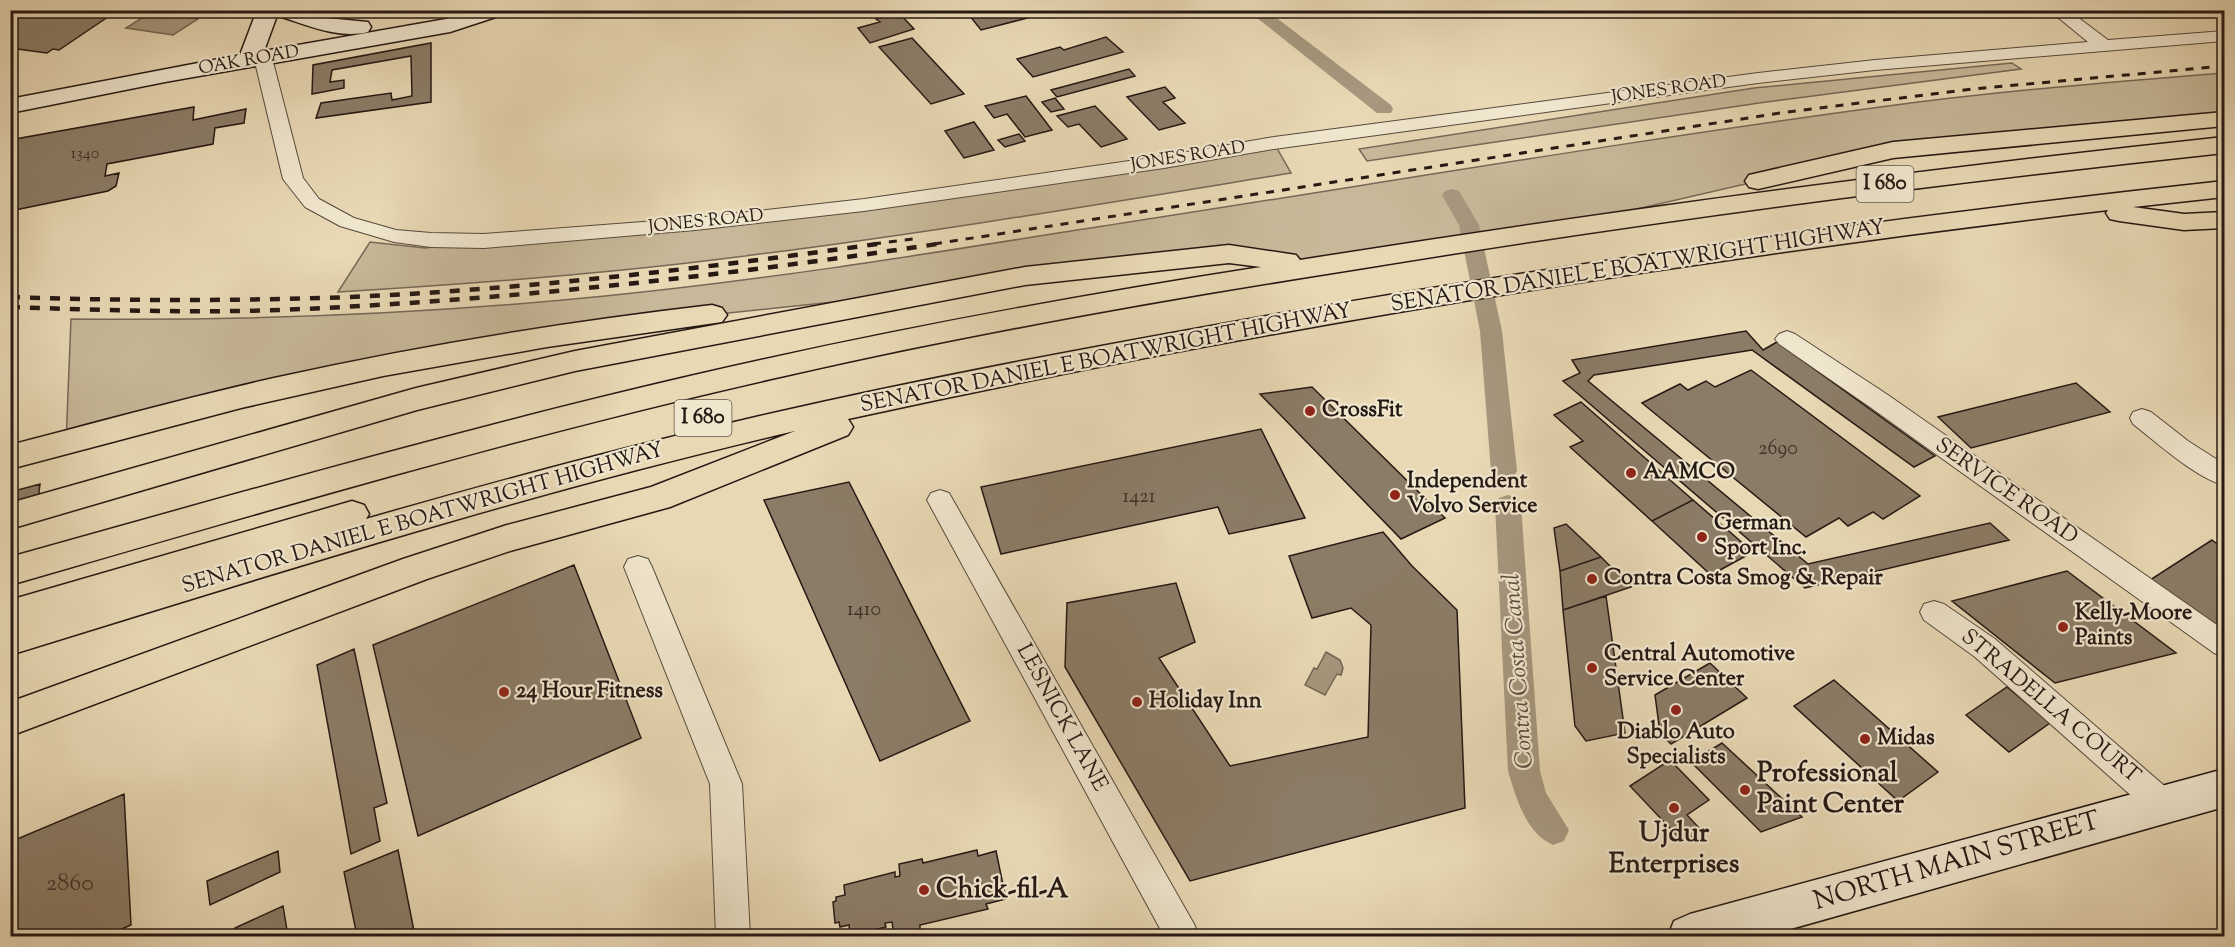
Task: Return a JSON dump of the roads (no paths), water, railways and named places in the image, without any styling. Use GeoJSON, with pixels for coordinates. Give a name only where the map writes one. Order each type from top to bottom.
{"type":"FeatureCollection","features":[{"type":"Feature","properties":{"kind":"highway"},"geometry":{"type":"LineString","coordinates":[[1535,232],[1893,150],[2224,119]]}},
{"type":"Feature","properties":{"kind":"highway","name":"SENATOR DANIEL E BOATWRIGHT HIGHWAY"},"geometry":{"type":"LineString","coordinates":[[10,640],[562,477],[669,449],[1032,369],[1409,279],[1535,232],[1851,188],[2224,145]]}},
{"type":"Feature","properties":{"kind":"highway","name":"I 680"},"geometry":{"type":"LineString","coordinates":[[1528,273],[1736,232],[2100,185],[2168,195]]}},
{"type":"Feature","properties":{"kind":"highway","name":"SENATOR DANIEL E BOATWRIGHT HIGHWAY"},"geometry":{"type":"LineString","coordinates":[[10,571],[469,443],[692,386],[920,337],[1321,265],[1409,279],[1528,273],[2224,189]]}},
{"type":"Feature","properties":{"kind":"highway"},"geometry":{"type":"LineString","coordinates":[[2069,206],[2184,222],[2224,220]]}},
{"type":"Feature","properties":{"kind":"highway"},"geometry":{"type":"LineString","coordinates":[[10,516],[498,378],[938,291],[1025,276],[1229,254],[1321,265]]}},
{"type":"Feature","properties":{"kind":"highway","name":"I 680"},"geometry":{"type":"LineString","coordinates":[[10,615],[326,521],[699,419],[978,360],[1409,279]]}},
{"type":"Feature","properties":{"kind":"highway"},"geometry":{"type":"LineString","coordinates":[[10,457],[273,389],[430,357],[551,336],[690,317],[938,291]]}},
{"type":"Feature","properties":{"kind":"highway"},"geometry":{"type":"LineString","coordinates":[[10,719],[415,569],[507,538],[658,498],[935,389]]}},
{"type":"Feature","properties":{"kind":"main road"},"geometry":{"type":"LineString","coordinates":[[264,52],[282,11],[310,21],[341,27],[360,27]]}},
{"type":"Feature","properties":{"kind":"main road","name":"OAK ROAD"},"geometry":{"type":"LineString","coordinates":[[10,106],[264,52],[360,27],[448,12],[490,11]]}},
{"type":"Feature","properties":{"kind":"main road","name":"OAK ROAD"},"geometry":{"type":"LineString","coordinates":[[10,87],[450,25],[490,11]]}},
{"type":"Feature","properties":{"kind":"main road","name":"NORTH MAIN STREET"},"geometry":{"type":"LineString","coordinates":[[1690,936],[2164,805],[2219,795]]}},
{"type":"Feature","properties":{"kind":"street"},"geometry":{"type":"LineString","coordinates":[[2057,10],[2104,46]]}},
{"type":"Feature","properties":{"kind":"street","name":"JONES ROAD"},"geometry":{"type":"LineString","coordinates":[[264,52],[293,179],[304,195],[327,213],[375,231],[394,236],[448,241],[567,235],[780,215],[1164,162],[1274,143],[1758,78],[1875,65],[2224,36]]}},
{"type":"Feature","properties":{"kind":"street","name":"SERVICE ROAD"},"geometry":{"type":"LineString","coordinates":[[1787,339],[1879,401],[2224,645]]}},
{"type":"Feature","properties":{"kind":"street"},"geometry":{"type":"LineString","coordinates":[[2142,418],[2179,447],[2224,476]]}},
{"type":"Feature","properties":{"kind":"street","name":"LESNICK LANE"},"geometry":{"type":"LineString","coordinates":[[940,500],[1182,936]]}},
{"type":"Feature","properties":{"kind":"street"},"geometry":{"type":"LineString","coordinates":[[638,567],[726,784],[733,936]]}},
{"type":"Feature","properties":{"kind":"street","name":"STRADELLA COURT"},"geometry":{"type":"LineString","coordinates":[[1934,612],[1985,648],[2164,805]]}},
{"type":"Feature","properties":{"kind":"waterway","name":"Contra Costa Canal"},"geometry":{"type":"LineString","coordinates":[[1255,10],[1384,109]]}},
{"type":"Feature","properties":{"kind":"waterway","name":"Contra Costa Canal"},"geometry":{"type":"LineString","coordinates":[[1452,195],[1469,225],[1491,331],[1504,471]]}},
{"type":"Feature","properties":{"kind":"waterway","name":"Contra Costa Canal"},"geometry":{"type":"LineString","coordinates":[[1508,505],[1524,771],[1532,799],[1553,830]]}},
{"type":"Feature","properties":{"kind":"railway"},"geometry":{"type":"LineString","coordinates":[[934,244],[1787,112],[1973,89],[2224,66]]}},
{"type":"Feature","properties":{"kind":"railway"},"geometry":{"type":"LineString","coordinates":[[873,244],[920,238]]}},
{"type":"Feature","properties":{"kind":"railway"},"geometry":{"type":"LineString","coordinates":[[10,297],[223,300],[351,297],[484,289],[751,261],[884,243]]}},
{"type":"Feature","properties":{"kind":"railway"},"geometry":{"type":"LineString","coordinates":[[10,307],[245,311],[362,306],[612,286],[944,243]]}},
{"type":"Feature","properties":{"kind":"place","name":"CrossFit"},"geometry":{"type":"Point","coordinates":[1310,411]}},
{"type":"Feature","properties":{"kind":"place","name":"AAMCO"},"geometry":{"type":"Point","coordinates":[1631,473]}},
{"type":"Feature","properties":{"kind":"place","name":"Independent Volvo Service"},"geometry":{"type":"Point","coordinates":[1395,495]}},
{"type":"Feature","properties":{"kind":"place","name":"German Sport Inc."},"geometry":{"type":"Point","coordinates":[1702,537]}},
{"type":"Feature","properties":{"kind":"place","name":"Contra Costa Smog & Repair"},"geometry":{"type":"Point","coordinates":[1592,579]}},
{"type":"Feature","properties":{"kind":"place","name":"Kelly-Moore Paints"},"geometry":{"type":"Point","coordinates":[2063,627]}},
{"type":"Feature","properties":{"kind":"place","name":"Central Automotive Service Center"},"geometry":{"type":"Point","coordinates":[1592,668]}},
{"type":"Feature","properties":{"kind":"place","name":"24 Hour Fitness"},"geometry":{"type":"Point","coordinates":[504,692]}},
{"type":"Feature","properties":{"kind":"place","name":"Holiday Inn"},"geometry":{"type":"Point","coordinates":[1137,702]}},
{"type":"Feature","properties":{"kind":"place","name":"Diablo Auto Specialists"},"geometry":{"type":"Point","coordinates":[1676,710]}},
{"type":"Feature","properties":{"kind":"place","name":"Midas"},"geometry":{"type":"Point","coordinates":[1865,739]}},
{"type":"Feature","properties":{"kind":"place","name":"Professional Paint Center"},"geometry":{"type":"Point","coordinates":[1745,790]}},
{"type":"Feature","properties":{"kind":"place","name":"Ujdur Enterprises"},"geometry":{"type":"Point","coordinates":[1674,808]}},
{"type":"Feature","properties":{"kind":"place","name":"Chick-fil-A"},"geometry":{"type":"Point","coordinates":[924,890]}}]}
